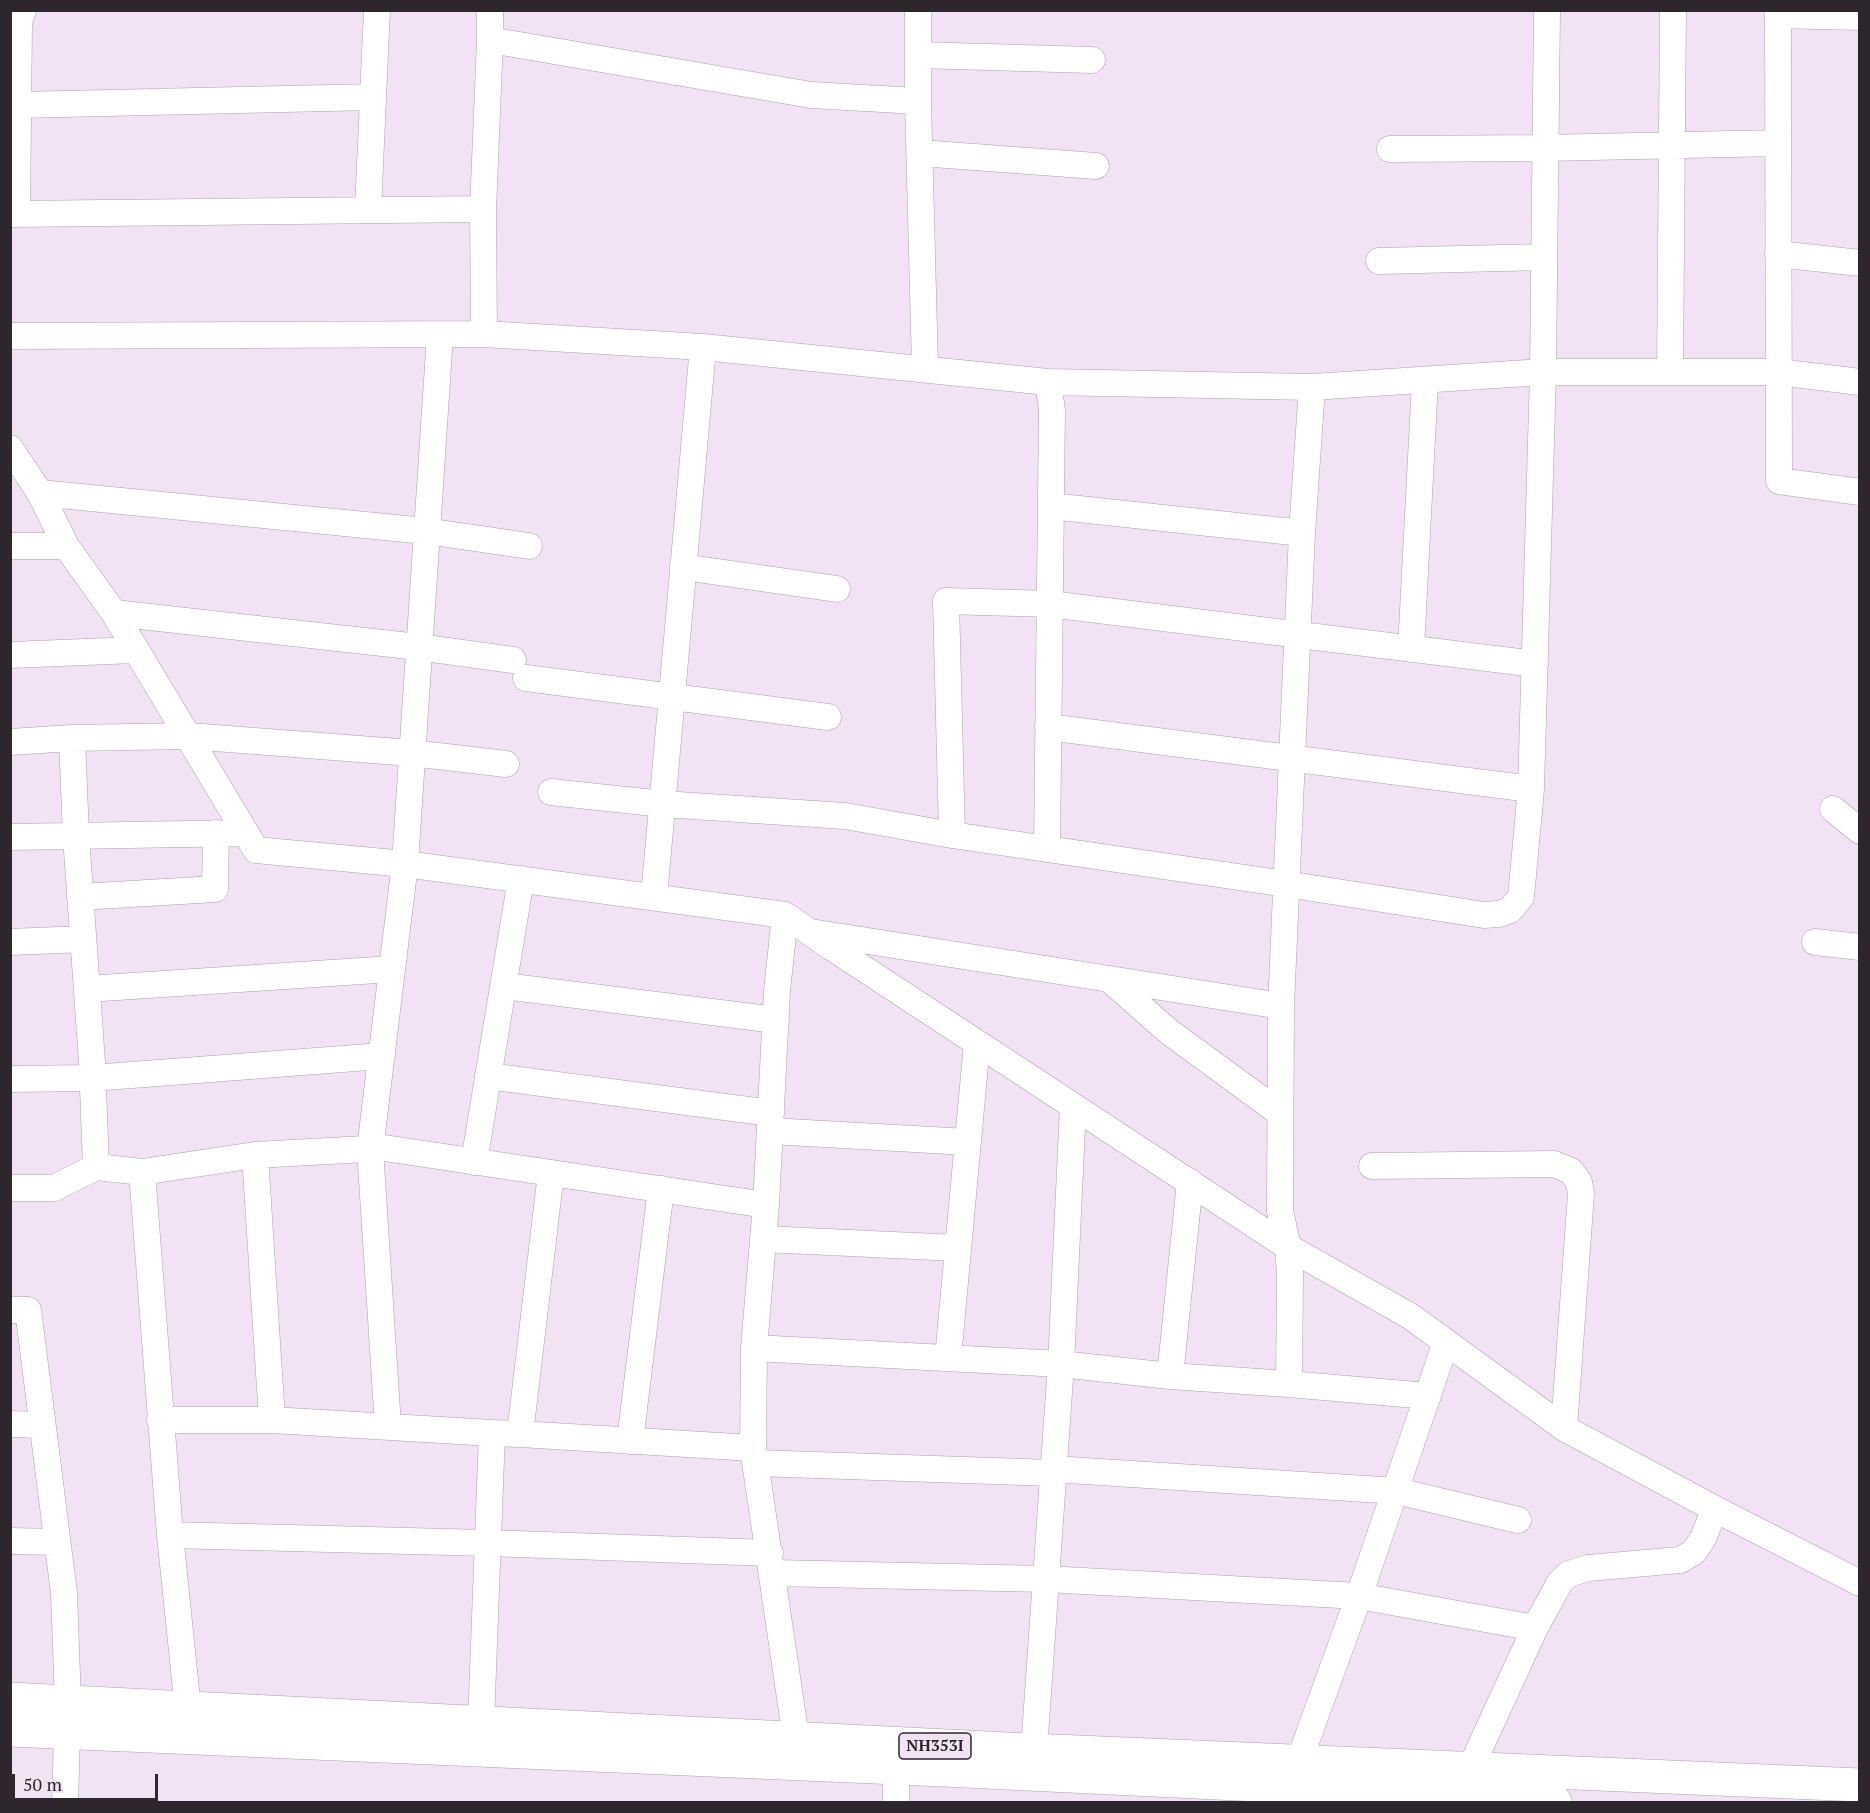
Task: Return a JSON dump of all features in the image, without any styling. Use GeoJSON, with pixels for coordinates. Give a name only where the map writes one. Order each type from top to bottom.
{"type":"FeatureCollection","features":[{"type":"Feature","properties":{"kind":"highway","name":"NH353I"},"geometry":{"type":"LineString","coordinates":[[10,1699],[68,1718],[796,1751],[1034,1750],[1299,1761],[1539,1802]]}},
{"type":"Feature","properties":{"kind":"highway","name":"NH353I"},"geometry":{"type":"LineString","coordinates":[[10,1730],[68,1718],[188,1708],[481,1723],[796,1751],[896,1768],[1469,1789],[1860,1785]]}},
{"type":"Feature","properties":{"kind":"street"},"geometry":{"type":"LineString","coordinates":[[23,10],[20,23],[14,214],[483,209]]}},
{"type":"Feature","properties":{"kind":"street"},"geometry":{"type":"LineString","coordinates":[[368,210],[377,10]]}},
{"type":"Feature","properties":{"kind":"street"},"geometry":{"type":"LineString","coordinates":[[484,334],[483,209],[490,40],[489,10]]}},
{"type":"Feature","properties":{"kind":"street"},"geometry":{"type":"LineString","coordinates":[[918,10],[925,368]]}},
{"type":"Feature","properties":{"kind":"street"},"geometry":{"type":"LineString","coordinates":[[551,792],[663,804],[845,816],[952,835],[1484,915],[1499,914],[1510,910],[1521,897],[1531,789],[1543,372],[1547,10]]}},
{"type":"Feature","properties":{"kind":"street"},"geometry":{"type":"LineString","coordinates":[[1670,372],[1673,10]]}},
{"type":"Feature","properties":{"kind":"street"},"geometry":{"type":"LineString","coordinates":[[1860,17],[1778,13],[1779,481],[1860,492]]}},
{"type":"Feature","properties":{"kind":"street"},"geometry":{"type":"LineString","coordinates":[[490,40],[811,95],[918,101]]}},
{"type":"Feature","properties":{"kind":"street"},"geometry":{"type":"LineString","coordinates":[[918,55],[1092,60]]}},
{"type":"Feature","properties":{"kind":"street"},"geometry":{"type":"LineString","coordinates":[[18,105],[373,97]]}},
{"type":"Feature","properties":{"kind":"street"},"geometry":{"type":"LineString","coordinates":[[1390,149],[1778,143]]}},
{"type":"Feature","properties":{"kind":"street"},"geometry":{"type":"LineString","coordinates":[[920,153],[1096,166]]}},
{"type":"Feature","properties":{"kind":"street"},"geometry":{"type":"LineString","coordinates":[[1778,254],[1860,263]]}},
{"type":"Feature","properties":{"kind":"street"},"geometry":{"type":"LineString","coordinates":[[1379,261],[1544,257]]}},
{"type":"Feature","properties":{"kind":"street"},"geometry":{"type":"LineString","coordinates":[[10,336],[484,334],[703,347],[1048,382],[1312,387],[1543,372],[1778,372],[1860,382]]}},
{"type":"Feature","properties":{"kind":"street"},"geometry":{"type":"LineString","coordinates":[[388,1426],[370,1149],[405,864],[440,335]]}},
{"type":"Feature","properties":{"kind":"street"},"geometry":{"type":"LineString","coordinates":[[654,897],[703,347]]}},
{"type":"Feature","properties":{"kind":"street"},"geometry":{"type":"LineString","coordinates":[[1411,649],[1425,381]]}},
{"type":"Feature","properties":{"kind":"street"},"geometry":{"type":"LineString","coordinates":[[1047,849],[1052,410],[1048,382]]}},
{"type":"Feature","properties":{"kind":"street"},"geometry":{"type":"LineString","coordinates":[[1289,1384],[1288,1247],[1280,1211],[1281,1006],[1302,533],[1312,387]]}},
{"type":"Feature","properties":{"kind":"street"},"geometry":{"type":"LineString","coordinates":[[10,448],[40,493],[66,546],[114,613],[256,850],[405,864],[785,915],[1288,1247],[1410,1316],[1564,1428],[1860,1583]]}},
{"type":"Feature","properties":{"kind":"street"},"geometry":{"type":"LineString","coordinates":[[40,493],[426,531],[529,546]]}},
{"type":"Feature","properties":{"kind":"street"},"geometry":{"type":"LineString","coordinates":[[1051,506],[1302,533]]}},
{"type":"Feature","properties":{"kind":"street"},"geometry":{"type":"LineString","coordinates":[[10,546],[66,546]]}},
{"type":"Feature","properties":{"kind":"street"},"geometry":{"type":"LineString","coordinates":[[683,567],[837,589]]}},
{"type":"Feature","properties":{"kind":"street"},"geometry":{"type":"LineString","coordinates":[[952,835],[946,601],[1050,604],[1535,664]]}},
{"type":"Feature","properties":{"kind":"street"},"geometry":{"type":"LineString","coordinates":[[114,613],[418,647],[520,669],[673,697],[828,717]]}},
{"type":"Feature","properties":{"kind":"street"},"geometry":{"type":"LineString","coordinates":[[10,654],[135,650]]}},
{"type":"Feature","properties":{"kind":"street"},"geometry":{"type":"LineString","coordinates":[[1048,727],[1531,789]]}},
{"type":"Feature","properties":{"kind":"street"},"geometry":{"type":"LineString","coordinates":[[10,742],[72,738],[189,736],[412,753],[506,764]]}},
{"type":"Feature","properties":{"kind":"street"},"geometry":{"type":"LineString","coordinates":[[72,738],[96,1167]]}},
{"type":"Feature","properties":{"kind":"street"},"geometry":{"type":"LineString","coordinates":[[1833,809],[1860,831]]}},
{"type":"Feature","properties":{"kind":"street"},"geometry":{"type":"LineString","coordinates":[[80,897],[215,889],[216,833]]}},
{"type":"Feature","properties":{"kind":"street"},"geometry":{"type":"LineString","coordinates":[[10,837],[246,833]]}},
{"type":"Feature","properties":{"kind":"street"},"geometry":{"type":"LineString","coordinates":[[474,1162],[521,879]]}},
{"type":"Feature","properties":{"kind":"street"},"geometry":{"type":"LineString","coordinates":[[785,915],[754,1348],[755,1456],[796,1751]]}},
{"type":"Feature","properties":{"kind":"street"},"geometry":{"type":"LineString","coordinates":[[811,932],[1281,1006]]}},
{"type":"Feature","properties":{"kind":"street"},"geometry":{"type":"LineString","coordinates":[[10,942],[83,939]]}},
{"type":"Feature","properties":{"kind":"street"},"geometry":{"type":"LineString","coordinates":[[1815,942],[1860,947]]}},
{"type":"Feature","properties":{"kind":"street"},"geometry":{"type":"LineString","coordinates":[[87,989],[392,969]]}},
{"type":"Feature","properties":{"kind":"street"},"geometry":{"type":"LineString","coordinates":[[1109,979],[1168,1031],[1280,1113]]}},
{"type":"Feature","properties":{"kind":"street"},"geometry":{"type":"LineString","coordinates":[[504,986],[776,1020]]}},
{"type":"Feature","properties":{"kind":"street"},"geometry":{"type":"LineString","coordinates":[[948,1358],[977,1043]]}},
{"type":"Feature","properties":{"kind":"street"},"geometry":{"type":"LineString","coordinates":[[10,1079],[92,1078],[382,1056]]}},
{"type":"Feature","properties":{"kind":"street"},"geometry":{"type":"LineString","coordinates":[[489,1076],[770,1122],[968,1142]]}},
{"type":"Feature","properties":{"kind":"street"},"geometry":{"type":"LineString","coordinates":[[1034,1750],[1060,1364],[1073,1106]]}},
{"type":"Feature","properties":{"kind":"street"},"geometry":{"type":"LineString","coordinates":[[10,1188],[54,1188],[96,1167],[142,1172],[255,1155],[384,1148],[766,1204]]}},
{"type":"Feature","properties":{"kind":"street"},"geometry":{"type":"LineString","coordinates":[[255,1155],[272,1420]]}},
{"type":"Feature","properties":{"kind":"street"},"geometry":{"type":"LineString","coordinates":[[1372,1166],[1554,1164],[1571,1171],[1579,1182],[1581,1194],[1564,1428]]}},
{"type":"Feature","properties":{"kind":"street"},"geometry":{"type":"LineString","coordinates":[[142,1172],[160,1420],[188,1708]]}},
{"type":"Feature","properties":{"kind":"street"},"geometry":{"type":"LineString","coordinates":[[520,1434],[551,1173]]}},
{"type":"Feature","properties":{"kind":"street"},"geometry":{"type":"LineString","coordinates":[[1170,1376],[1190,1182]]}},
{"type":"Feature","properties":{"kind":"street"},"geometry":{"type":"LineString","coordinates":[[630,1441],[661,1189]]}},
{"type":"Feature","properties":{"kind":"street"},"geometry":{"type":"LineString","coordinates":[[763,1239],[958,1248]]}},
{"type":"Feature","properties":{"kind":"street"},"geometry":{"type":"LineString","coordinates":[[10,1310],[28,1310],[64,1593],[68,1718],[65,1803]]}},
{"type":"Feature","properties":{"kind":"street"},"geometry":{"type":"LineString","coordinates":[[1299,1761],[1397,1491],[1446,1342]]}},
{"type":"Feature","properties":{"kind":"street"},"geometry":{"type":"LineString","coordinates":[[754,1348],[1060,1364],[1170,1376],[1428,1396]]}},
{"type":"Feature","properties":{"kind":"street"},"geometry":{"type":"LineString","coordinates":[[160,1420],[272,1420],[388,1426],[630,1441],[755,1456],[1397,1491],[1518,1520]]}},
{"type":"Feature","properties":{"kind":"street"},"geometry":{"type":"LineString","coordinates":[[10,1424],[42,1425]]}},
{"type":"Feature","properties":{"kind":"street"},"geometry":{"type":"LineString","coordinates":[[481,1723],[492,1432]]}},
{"type":"Feature","properties":{"kind":"street"},"geometry":{"type":"LineString","coordinates":[[1469,1789],[1535,1628],[1560,1582],[1569,1574],[1588,1568],[1680,1560],[1694,1552],[1703,1538],[1715,1509]]}},
{"type":"Feature","properties":{"kind":"street"},"geometry":{"type":"LineString","coordinates":[[170,1535],[488,1543],[771,1563],[1359,1596],[1535,1628]]}},
{"type":"Feature","properties":{"kind":"street"},"geometry":{"type":"LineString","coordinates":[[10,1541],[57,1542]]}},
{"type":"Feature","properties":{"kind":"street"},"geometry":{"type":"LineString","coordinates":[[896,1768],[896,1803]]}}]}
